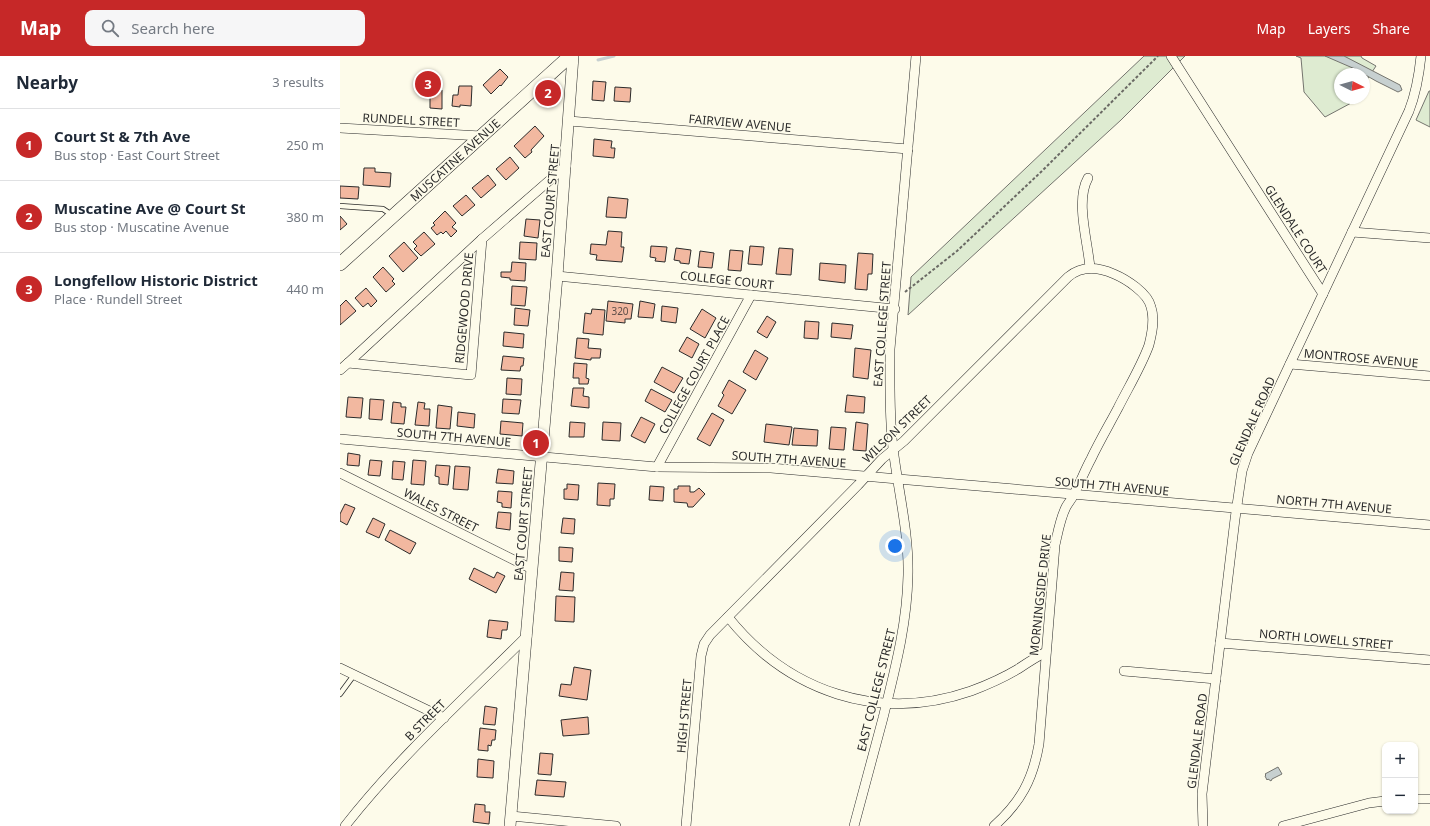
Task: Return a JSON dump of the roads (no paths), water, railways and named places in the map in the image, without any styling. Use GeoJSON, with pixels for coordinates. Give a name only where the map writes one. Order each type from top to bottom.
{"type":"FeatureCollection","features":[{"type":"Feature","properties":{"kind":"main road","name":"MUSCATINE AVENUE"},"geometry":{"type":"LineString","coordinates":[[340,264],[570,56]]}},
{"type":"Feature","properties":{"kind":"street","name":"EAST COURT STREET"},"geometry":{"type":"LineString","coordinates":[[511,821],[566,166],[573,56]]}},
{"type":"Feature","properties":{"kind":"street","name":"EAST COLLEGE STREET"},"geometry":{"type":"LineString","coordinates":[[854,826],[902,638],[906,608],[908,573],[906,538],[893,449],[890,348],[916,56]]}},
{"type":"Feature","properties":{"kind":"street","name":"GLENDALE COURT"},"geometry":{"type":"LineString","coordinates":[[1171,56],[1323,294]]}},
{"type":"Feature","properties":{"kind":"street","name":"GLENDALE ROAD"},"geometry":{"type":"LineString","coordinates":[[1203,826],[1202,794],[1242,471],[1248,453],[1404,121],[1415,95],[1421,56]]}},
{"type":"Feature","properties":{"kind":"street","name":"FAIRVIEW AVENUE"},"geometry":{"type":"LineString","coordinates":[[569,121],[908,149]]}},
{"type":"Feature","properties":{"kind":"street","name":"RUNDELL STREET"},"geometry":{"type":"LineString","coordinates":[[340,128],[481,136]]}},
{"type":"Feature","properties":{"kind":"street","name":"RIDGEWOOD DRIVE"},"geometry":{"type":"LineString","coordinates":[[340,370],[482,239],[566,166]]}},
{"type":"Feature","properties":{"kind":"street"},"geometry":{"type":"LineString","coordinates":[[1088,178],[1085,183],[1082,201],[1090,268]]}},
{"type":"Feature","properties":{"kind":"street"},"geometry":{"type":"LineString","coordinates":[[1352,232],[1430,238]]}},
{"type":"Feature","properties":{"kind":"street","name":"RIDGEWOOD DRIVE"},"geometry":{"type":"LineString","coordinates":[[348,363],[471,375],[482,239]]}},
{"type":"Feature","properties":{"kind":"street","name":"WILSON STREET"},"geometry":{"type":"LineString","coordinates":[[728,617],[882,459],[904,441],[1068,277],[1081,269],[1090,268]]}},
{"type":"Feature","properties":{"kind":"street","name":"MORNINGSIDE DRIVE"},"geometry":{"type":"LineString","coordinates":[[997,825],[1016,803],[1031,776],[1036,762],[1039,744],[1055,545],[1059,526],[1066,508],[1074,495],[1090,460],[1140,366],[1152,334],[1153,319],[1151,305],[1135,286],[1108,271],[1100,268],[1090,268]]}},
{"type":"Feature","properties":{"kind":"street","name":"COLLEGE COURT"},"geometry":{"type":"LineString","coordinates":[[557,276],[751,295],[895,304]]}},
{"type":"Feature","properties":{"kind":"street","name":"COLLEGE COURT PLACE"},"geometry":{"type":"LineString","coordinates":[[657,467],[751,295]]}},
{"type":"Feature","properties":{"kind":"street","name":"MONTROSE AVENUE"},"geometry":{"type":"LineString","coordinates":[[1290,364],[1430,376]]}},
{"type":"Feature","properties":{"kind":"street","name":"SOUTH 7TH AVENUE"},"geometry":{"type":"LineString","coordinates":[[340,439],[657,467],[771,468],[1237,508]]}},
{"type":"Feature","properties":{"kind":"street","name":"WALES STREET"},"geometry":{"type":"LineString","coordinates":[[340,472],[532,569]]}},
{"type":"Feature","properties":{"kind":"street","name":"NORTH 7TH AVENUE"},"geometry":{"type":"LineString","coordinates":[[1237,508],[1430,525]]}},
{"type":"Feature","properties":{"kind":"street"},"geometry":{"type":"LineString","coordinates":[[728,617],[753,646],[789,673],[809,684],[851,699],[886,704],[920,702],[946,698],[970,691],[994,682],[1046,652]]}},
{"type":"Feature","properties":{"kind":"street","name":"HIGH STREET"},"geometry":{"type":"LineString","coordinates":[[686,826],[701,656],[704,644],[710,635],[728,617]]}},
{"type":"Feature","properties":{"kind":"street","name":"B STREET"},"geometry":{"type":"LineString","coordinates":[[345,826],[381,784],[526,636]]}},
{"type":"Feature","properties":{"kind":"street","name":"NORTH LOWELL STREET"},"geometry":{"type":"LineString","coordinates":[[1220,643],[1430,660]]}},
{"type":"Feature","properties":{"kind":"street"},"geometry":{"type":"LineString","coordinates":[[340,668],[444,718]]}},
{"type":"Feature","properties":{"kind":"street"},"geometry":{"type":"LineString","coordinates":[[1124,671],[1216,679]]}},
{"type":"Feature","properties":{"kind":"street"},"geometry":{"type":"LineString","coordinates":[[1418,799],[1430,799]]}},
{"type":"Feature","properties":{"kind":"street"},"geometry":{"type":"LineString","coordinates":[[1283,826],[1368,803],[1382,801]]}},
{"type":"Feature","properties":{"kind":"street"},"geometry":{"type":"LineString","coordinates":[[511,821],[616,826]]}},
{"type":"Feature","properties":{"kind":"lane"},"geometry":{"type":"LineString","coordinates":[[340,206],[383,209],[393,216]]}},
{"type":"Feature","properties":{"kind":"lane"},"geometry":{"type":"LineString","coordinates":[[340,694],[354,675]]}},
{"type":"Feature","properties":{"kind":"waterway"},"geometry":{"type":"LineString","coordinates":[[598,60],[614,56]]}},
{"type":"Feature","properties":{"kind":"place","name":"Longfellow Historic District"},"geometry":{"type":"Point","coordinates":[428,84]}},
{"type":"Feature","properties":{"kind":"place","name":"Muscatine Ave @ Court St"},"geometry":{"type":"Point","coordinates":[548,93]}},
{"type":"Feature","properties":{"kind":"place","name":"Court St & 7th Ave"},"geometry":{"type":"Point","coordinates":[536,443]}}]}
